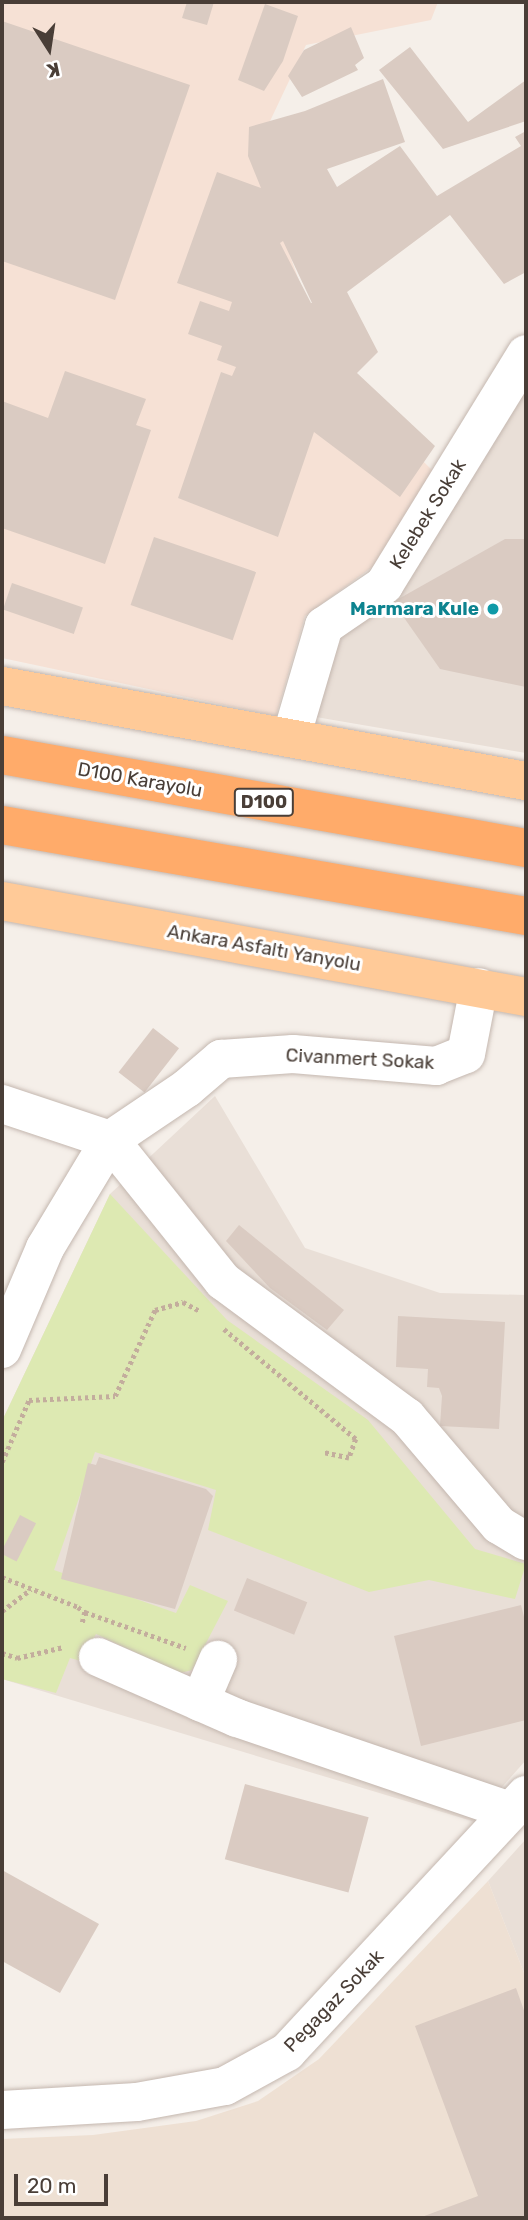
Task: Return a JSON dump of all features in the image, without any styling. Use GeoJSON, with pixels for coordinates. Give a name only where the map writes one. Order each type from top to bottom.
{"type":"FeatureCollection","features":[{"type":"Feature","properties":{"kind":"highway","name":"D100 Karayolu"},"geometry":{"type":"LineString","coordinates":[[2,755],[526,848]]}},
{"type":"Feature","properties":{"kind":"highway"},"geometry":{"type":"LineString","coordinates":[[2,825],[526,916]]}},
{"type":"Feature","properties":{"kind":"highway"},"geometry":{"type":"LineString","coordinates":[[426,898],[526,928]]}},
{"type":"Feature","properties":{"kind":"main road"},"geometry":{"type":"LineString","coordinates":[[2,686],[526,780]]}},
{"type":"Feature","properties":{"kind":"main road","name":"Ankara Asfaltı Yanyolu"},"geometry":{"type":"LineString","coordinates":[[12,908],[526,997]]}},
{"type":"Feature","properties":{"kind":"street","name":"Kelebek Sokak"},"geometry":{"type":"LineString","coordinates":[[290,738],[324,626],[384,584],[526,354]]}},
{"type":"Feature","properties":{"kind":"street","name":"Civanmert Sokak"},"geometry":{"type":"LineString","coordinates":[[2,1349],[45,1248],[110,1140],[187,1088],[220,1059],[293,1054],[436,1066],[466,1054],[479,987]]}},
{"type":"Feature","properties":{"kind":"street"},"geometry":{"type":"LineString","coordinates":[[2,1104],[110,1140],[223,1281],[407,1418],[499,1525],[526,1541]]}},
{"type":"Feature","properties":{"kind":"street"},"geometry":{"type":"LineString","coordinates":[[82,1645],[200,1702],[518,1803]]}},
{"type":"Feature","properties":{"kind":"street"},"geometry":{"type":"LineString","coordinates":[[200,1702],[218,1660]]}},
{"type":"Feature","properties":{"kind":"street","name":"Pegagaz Sokak"},"geometry":{"type":"LineString","coordinates":[[2,2110],[137,2102],[225,2086],[287,2052],[518,1803]]}},
{"type":"Feature","properties":{"kind":"path"},"geometry":{"type":"LineString","coordinates":[[2,1462],[29,1400],[115,1396],[155,1310],[183,1302],[205,1314]]}},
{"type":"Feature","properties":{"kind":"path"},"geometry":{"type":"LineString","coordinates":[[215,1322],[356,1439],[349,1458],[325,1453]]}},
{"type":"Feature","properties":{"kind":"path"},"geometry":{"type":"LineString","coordinates":[[2,1577],[85,1612],[218,1660]]}},
{"type":"Feature","properties":{"kind":"path"},"geometry":{"type":"LineString","coordinates":[[2,1611],[32,1589]]}},
{"type":"Feature","properties":{"kind":"path"},"geometry":{"type":"LineString","coordinates":[[2,1653],[17,1658],[82,1645],[85,1612]]}},
{"type":"Feature","properties":{"kind":"shaded area"},"geometry":{"type":"Polygon","coordinates":[[[2,2],[438,2],[431,20],[306,45],[254,155],[331,370],[435,473],[375,565],[305,616],[276,716],[2,658],[2,2]]]}},
{"type":"Feature","properties":{"kind":"shaded area","name":"Marmara Kule"},"geometry":{"type":"Polygon","coordinates":[[[526,374],[526,753],[310,716],[345,629],[526,374]]]}},
{"type":"Feature","properties":{"kind":"shaded area"},"geometry":{"type":"Polygon","coordinates":[[[215,1096],[305,1248],[440,1293],[526,1295],[526,1760],[472,1821],[2,1679],[2,1421],[110,1194],[215,1096]]]}},
{"type":"Feature","properties":{"kind":"shaded area"},"geometry":{"type":"Polygon","coordinates":[[[526,1839],[526,1978],[488,1881],[526,1839]]]}},
{"type":"Feature","properties":{"kind":"shaded area"},"geometry":{"type":"Polygon","coordinates":[[[488,1881],[526,1978],[526,2218],[2,2218],[2,2139],[93,2135],[196,2121],[258,2101],[319,2059],[488,1881]]]}},
{"type":"Feature","properties":{"kind":"green space"},"geometry":{"type":"Polygon","coordinates":[[[110,1194],[227,1320],[368,1420],[475,1549],[526,1564],[515,1599],[429,1580],[369,1592],[208,1530],[216,1490],[95,1452],[54,1570],[176,1613],[190,1585],[228,1601],[192,1670],[180,1673],[96,1634],[81,1661],[70,1658],[56,1693],[2,1679],[2,1421],[110,1194]]]}},
{"type":"Feature","properties":{"kind":"building"},"geometry":{"type":"Polygon","coordinates":[[[187,2],[214,2],[207,25],[182,18],[187,2]]]}},
{"type":"Feature","properties":{"kind":"building"},"geometry":{"type":"Polygon","coordinates":[[[265,4],[298,16],[283,61],[264,91],[238,80],[265,4]]]}},
{"type":"Feature","properties":{"kind":"building"},"geometry":{"type":"Polygon","coordinates":[[[2,21],[190,85],[115,300],[2,261],[2,21]]]}},
{"type":"Feature","properties":{"kind":"building"},"geometry":{"type":"Polygon","coordinates":[[[351,27],[364,58],[355,65],[358,70],[302,97],[288,76],[304,50],[351,27]]]}},
{"type":"Feature","properties":{"kind":"building"},"geometry":{"type":"Polygon","coordinates":[[[410,47],[468,122],[526,80],[526,121],[443,149],[379,70],[410,47]]]}},
{"type":"Feature","properties":{"kind":"building"},"geometry":{"type":"Polygon","coordinates":[[[383,79],[405,142],[327,169],[337,187],[400,146],[437,196],[521,146],[515,137],[526,131],[526,272],[504,284],[450,215],[347,292],[378,352],[357,373],[435,446],[400,497],[314,432],[278,537],[178,498],[221,372],[232,376],[236,367],[217,360],[222,346],[188,334],[200,301],[229,311],[232,302],[177,283],[217,172],[261,188],[248,156],[249,127],[305,111],[383,79]],[[283,241],[280,243],[312,303],[283,241]]]}},
{"type":"Feature","properties":{"kind":"building"},"geometry":{"type":"Polygon","coordinates":[[[65,371],[146,399],[136,425],[151,430],[105,564],[2,528],[2,401],[48,418],[65,371]]]}},
{"type":"Feature","properties":{"kind":"building"},"geometry":{"type":"Polygon","coordinates":[[[154,537],[256,572],[233,640],[131,605],[154,537]]]}},
{"type":"Feature","properties":{"kind":"building"},"geometry":{"type":"Polygon","coordinates":[[[505,539],[526,539],[526,687],[440,669],[393,602],[505,539]]]}},
{"type":"Feature","properties":{"kind":"building"},"geometry":{"type":"Polygon","coordinates":[[[12,583],[83,607],[74,634],[3,609],[12,583]]]}},
{"type":"Feature","properties":{"kind":"building"},"geometry":{"type":"Polygon","coordinates":[[[153,1028],[179,1048],[145,1092],[119,1072],[153,1028]]]}},
{"type":"Feature","properties":{"kind":"building"},"geometry":{"type":"Polygon","coordinates":[[[239,1225],[344,1310],[327,1330],[270,1288],[226,1241],[239,1225]]]}},
{"type":"Feature","properties":{"kind":"building"},"geometry":{"type":"Polygon","coordinates":[[[398,1316],[505,1322],[499,1429],[440,1426],[442,1396],[439,1388],[427,1387],[428,1369],[396,1367],[398,1316]]]}},
{"type":"Feature","properties":{"kind":"building"},"geometry":{"type":"Polygon","coordinates":[[[99,1457],[206,1489],[213,1496],[175,1609],[61,1579],[88,1463],[96,1465],[99,1457]]]}},
{"type":"Feature","properties":{"kind":"building"},"geometry":{"type":"Polygon","coordinates":[[[20,1515],[36,1523],[17,1561],[2,1554],[2,1550],[20,1515]]]}},
{"type":"Feature","properties":{"kind":"building"},"geometry":{"type":"Polygon","coordinates":[[[247,1578],[307,1602],[294,1635],[234,1610],[247,1578]]]}},
{"type":"Feature","properties":{"kind":"building"},"geometry":{"type":"Polygon","coordinates":[[[521,1605],[526,1625],[526,1720],[421,1746],[394,1636],[521,1605]]]}},
{"type":"Feature","properties":{"kind":"building"},"geometry":{"type":"Polygon","coordinates":[[[245,1784],[369,1817],[348,1892],[225,1859],[245,1784]]]}},
{"type":"Feature","properties":{"kind":"building"},"geometry":{"type":"Polygon","coordinates":[[[2,1870],[99,1924],[60,1993],[2,1961],[2,1870]]]}},
{"type":"Feature","properties":{"kind":"building"},"geometry":{"type":"Polygon","coordinates":[[[516,1988],[526,2016],[526,2218],[419,2218],[478,2196],[415,2026],[516,1988]]]}},
{"type":"Feature","properties":{"kind":"place","name":"Marmara Kule"},"geometry":{"type":"Point","coordinates":[493,609]}}]}
